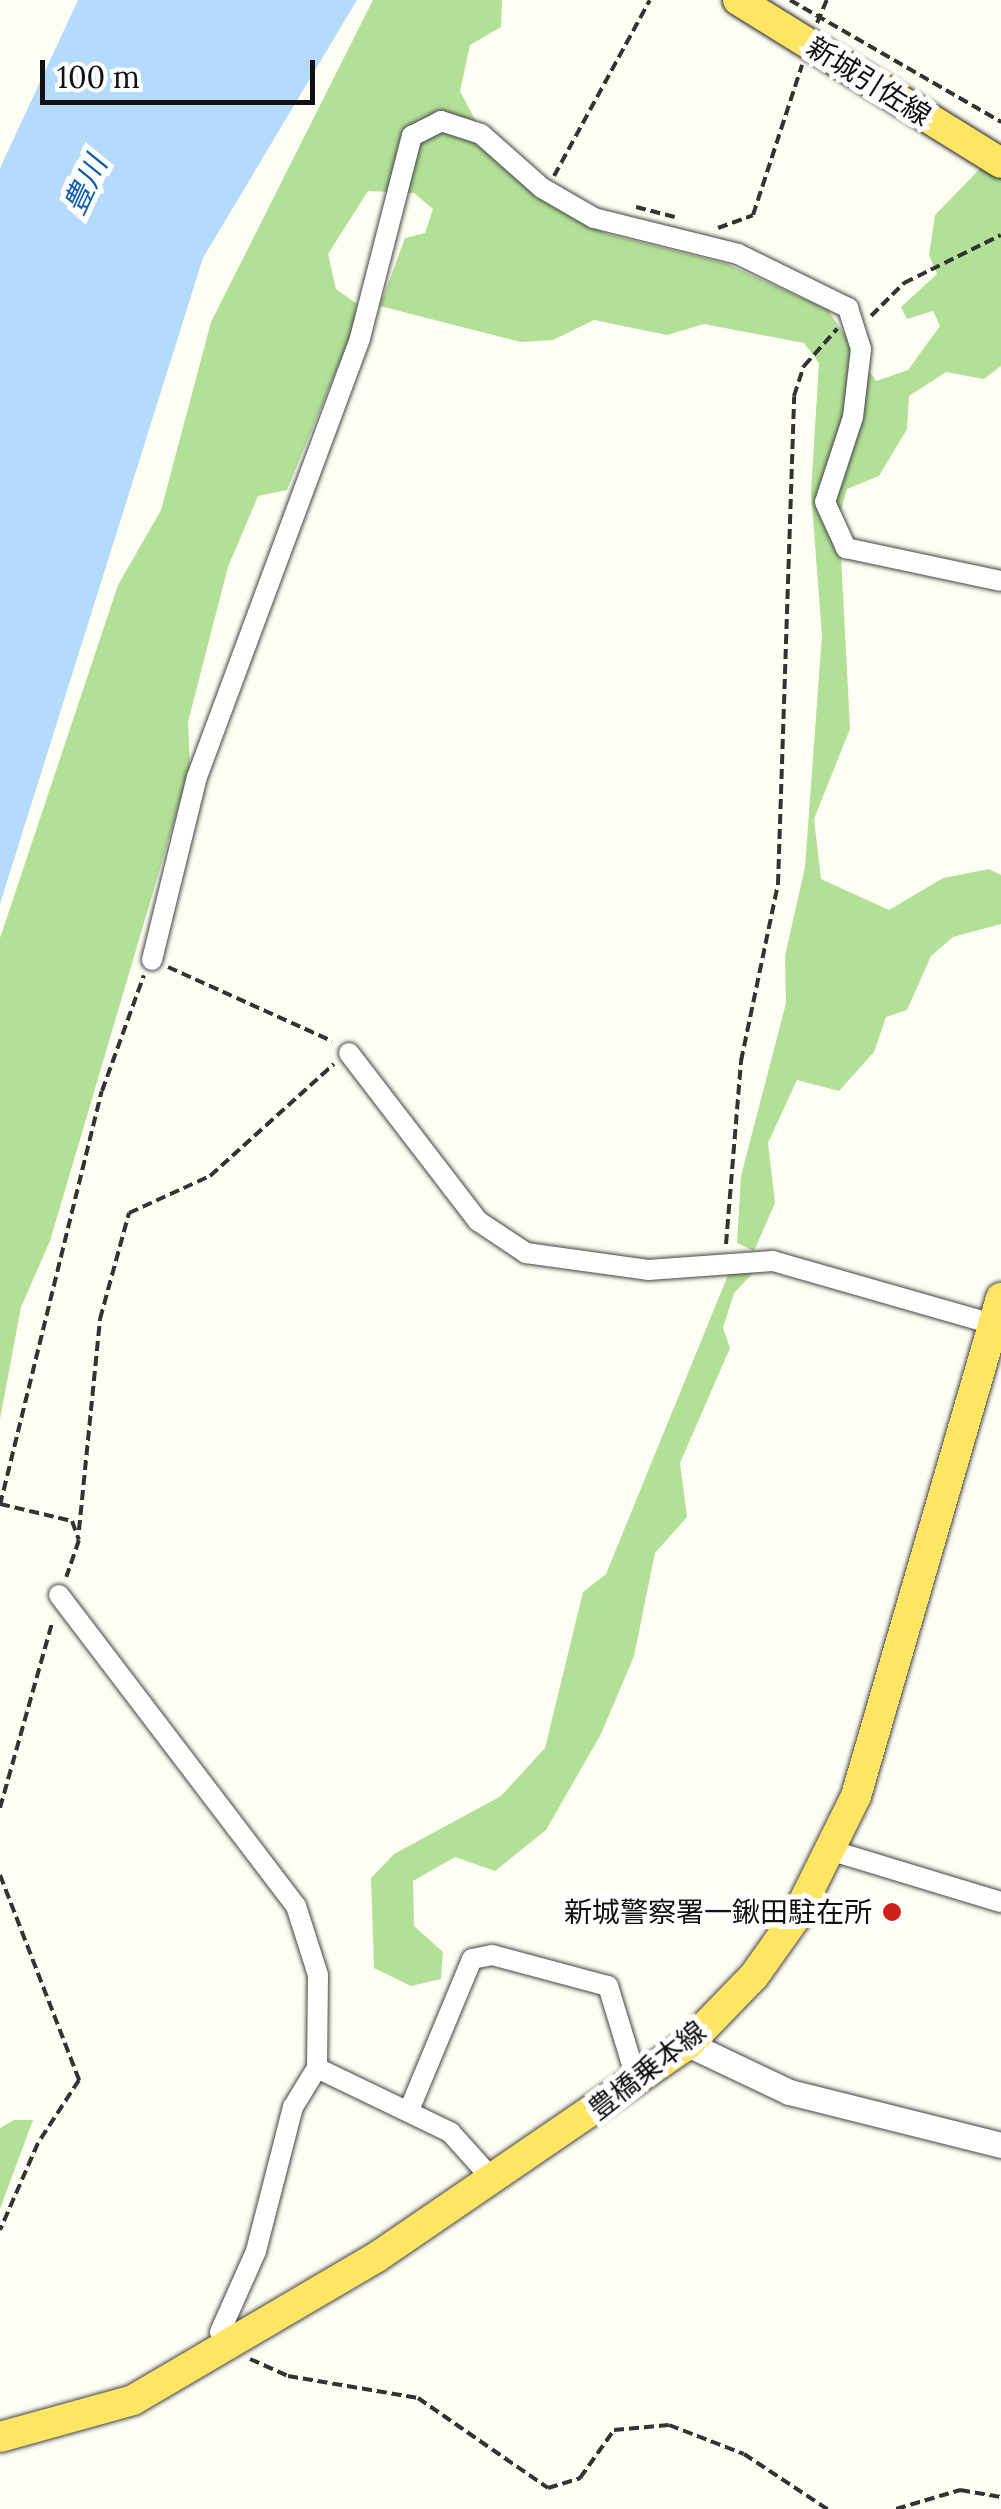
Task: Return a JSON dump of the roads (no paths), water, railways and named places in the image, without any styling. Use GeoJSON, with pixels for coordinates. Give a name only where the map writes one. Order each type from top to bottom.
{"type":"FeatureCollection","features":[{"type":"Feature","properties":{"kind":"main road","name":"新城引佐線"},"geometry":{"type":"LineString","coordinates":[[738,0],[1001,162]]}},
{"type":"Feature","properties":{"kind":"main road","name":"豊橋乗本線"},"geometry":{"type":"LineString","coordinates":[[0,2438],[106,2410],[228,2347],[495,2182],[637,2082],[688,2044],[754,1976],[833,1851],[880,1722],[997,1311]]}},
{"type":"Feature","properties":{"kind":"street"},"geometry":{"type":"LineString","coordinates":[[152,960],[197,777],[360,338],[412,136],[441,121],[481,134],[542,188],[594,218],[738,254],[856,320],[852,417],[825,502],[846,548],[1001,581]]}},
{"type":"Feature","properties":{"kind":"street"},"geometry":{"type":"LineString","coordinates":[[349,1053],[492,1235],[562,1260],[720,1268],[808,1267],[997,1311]]}},
{"type":"Feature","properties":{"kind":"street"},"geometry":{"type":"LineString","coordinates":[[60,1595],[296,1906],[318,1975],[316,2068],[293,2108],[256,2251],[220,2332],[228,2347]]}},
{"type":"Feature","properties":{"kind":"street"},"geometry":{"type":"LineString","coordinates":[[833,1851],[1001,1902]]}},
{"type":"Feature","properties":{"kind":"street"},"geometry":{"type":"LineString","coordinates":[[410,2108],[472,1958],[492,1955],[608,1986],[637,2082]]}},
{"type":"Feature","properties":{"kind":"street"},"geometry":{"type":"LineString","coordinates":[[688,2044],[789,2092],[1001,2145]]}},
{"type":"Feature","properties":{"kind":"street"},"geometry":{"type":"LineString","coordinates":[[316,2068],[410,2108],[450,2132],[495,2182]]}},
{"type":"Feature","properties":{"kind":"water","name":"豊川"},"geometry":{"type":"Polygon","coordinates":[[[78,0],[357,0],[203,258],[0,904],[0,168],[78,0]]]}},
{"type":"Feature","properties":{"kind":"place","name":"新城警察署一鍬田駐在所"},"geometry":{"type":"Point","coordinates":[892,1912]}}]}
